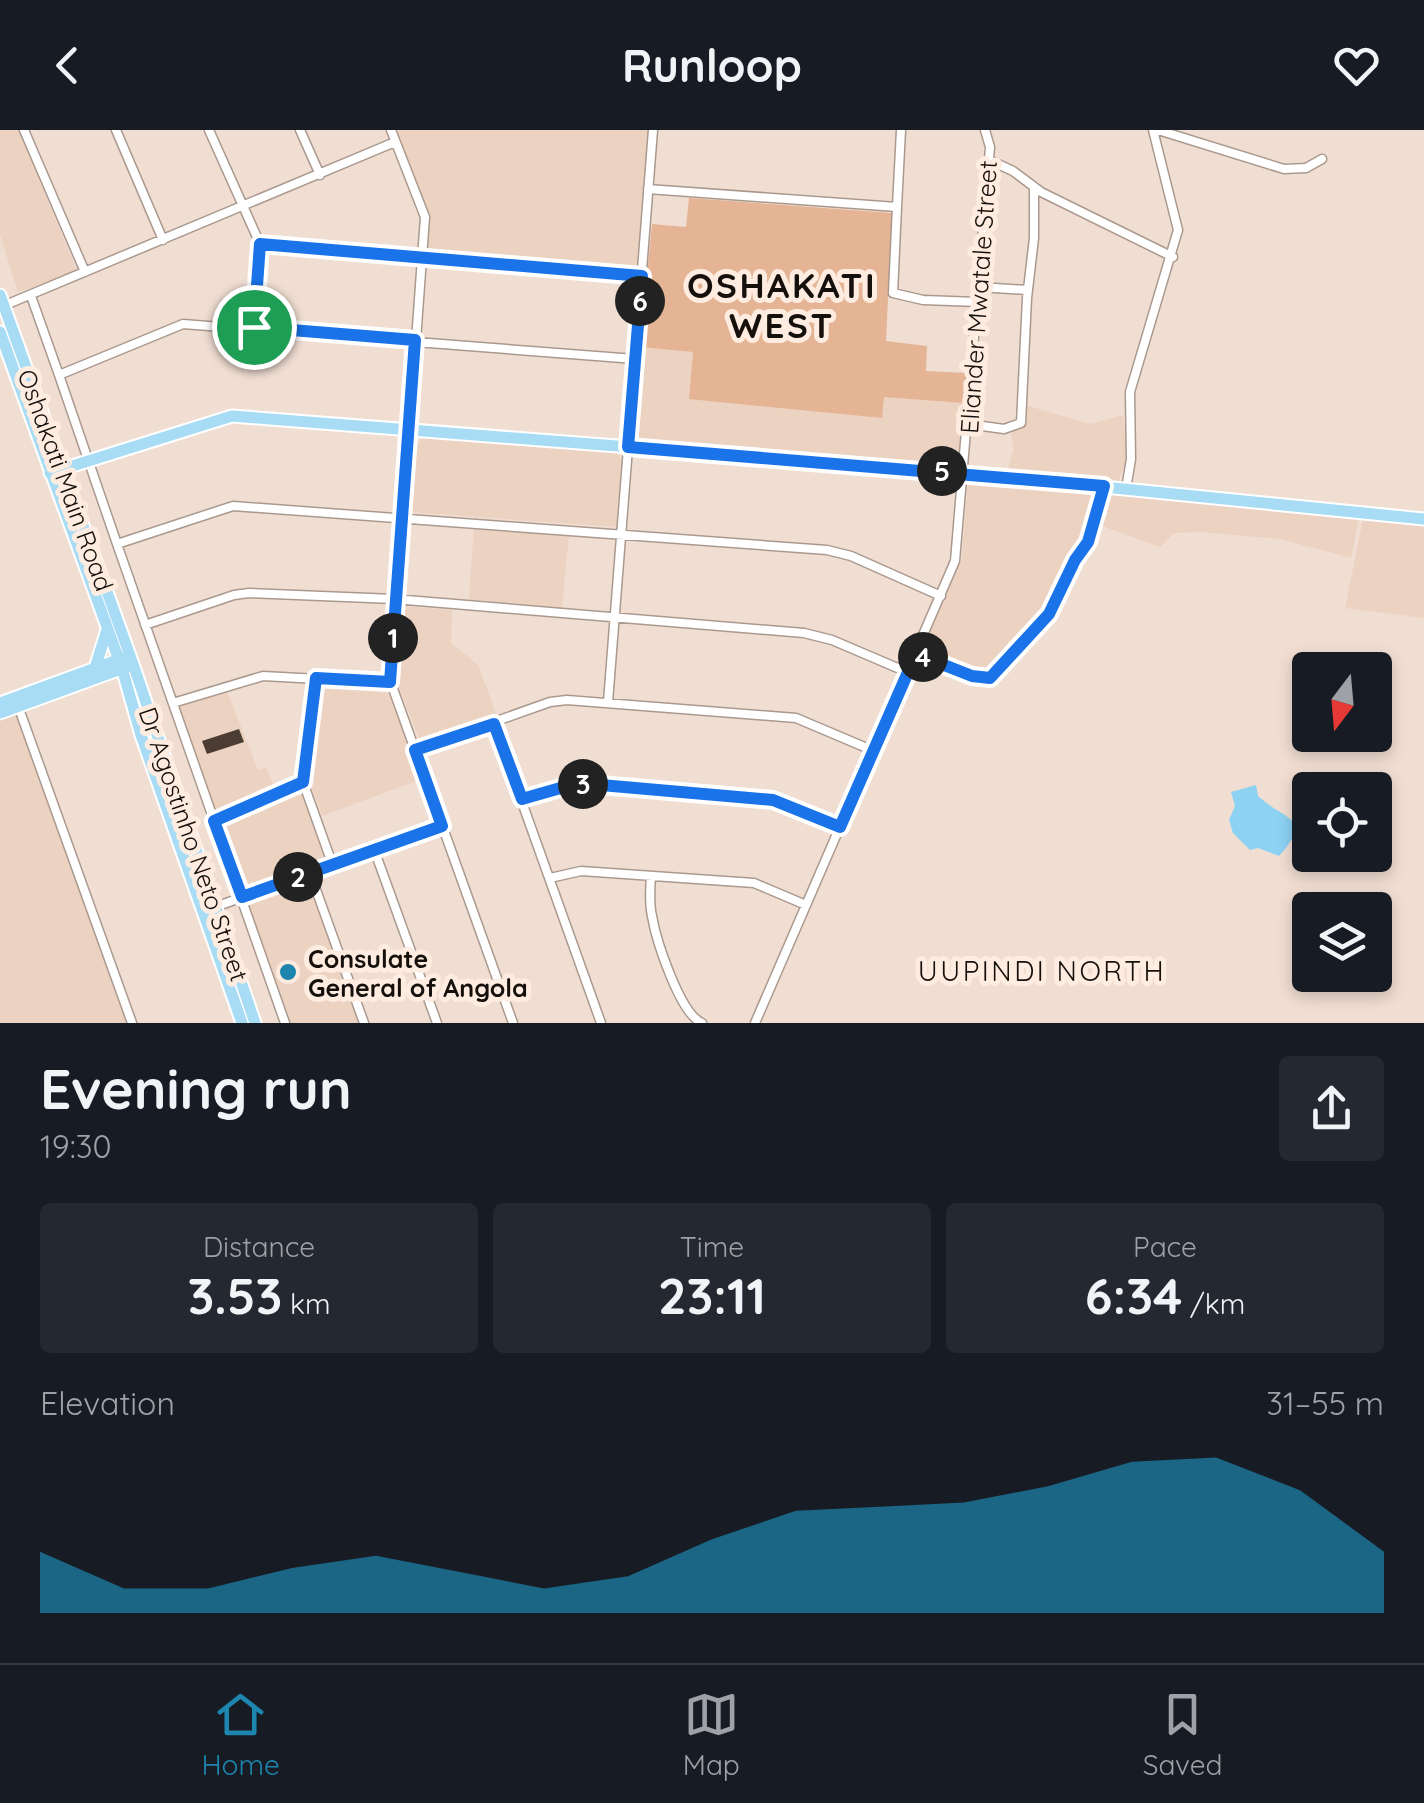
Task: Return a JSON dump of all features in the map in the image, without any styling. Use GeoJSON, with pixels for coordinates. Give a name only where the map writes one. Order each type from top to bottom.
{"type":"FeatureCollection","features":[{"type":"Feature","properties":{"kind":"main road","name":"Oshakati Main Road"},"geometry":{"type":"LineString","coordinates":[[1,303],[108,628],[126,662]]}},
{"type":"Feature","properties":{"kind":"main road","name":"Oshakati Main Road"},"geometry":{"type":"LineString","coordinates":[[0,332],[126,662]]}},
{"type":"Feature","properties":{"kind":"main road"},"geometry":{"type":"LineString","coordinates":[[56,471],[227,416],[964,472],[1424,519]]}},
{"type":"Feature","properties":{"kind":"main road"},"geometry":{"type":"LineString","coordinates":[[96,673],[108,628]]}},
{"type":"Feature","properties":{"kind":"main road"},"geometry":{"type":"LineString","coordinates":[[0,713],[16,702],[126,662]]}},
{"type":"Feature","properties":{"kind":"main road","name":"Dr Agostinho Neto Street"},"geometry":{"type":"LineString","coordinates":[[126,662],[130,695],[255,1023]]}},
{"type":"Feature","properties":{"kind":"main road","name":"Dr Agostinho Neto Street"},"geometry":{"type":"LineString","coordinates":[[126,662],[209,910],[242,1023]]}},
{"type":"Feature","properties":{"kind":"main road"},"geometry":{"type":"LineString","coordinates":[[96,673],[130,695]]}},
{"type":"Feature","properties":{"kind":"main road"},"geometry":{"type":"LineString","coordinates":[[0,702],[16,702]]}},
{"type":"Feature","properties":{"kind":"street"},"geometry":{"type":"LineString","coordinates":[[24,130],[85,272]]}},
{"type":"Feature","properties":{"kind":"street"},"geometry":{"type":"LineString","coordinates":[[116,130],[163,240]]}},
{"type":"Feature","properties":{"kind":"street"},"geometry":{"type":"LineString","coordinates":[[209,130],[260,244],[254,327]]}},
{"type":"Feature","properties":{"kind":"street"},"geometry":{"type":"LineString","coordinates":[[300,130],[320,175]]}},
{"type":"Feature","properties":{"kind":"street"},"geometry":{"type":"LineString","coordinates":[[390,130],[425,212],[390,682],[513,1023]]}},
{"type":"Feature","properties":{"kind":"street"},"geometry":{"type":"LineString","coordinates":[[608,702],[653,130]]}},
{"type":"Feature","properties":{"kind":"street"},"geometry":{"type":"LineString","coordinates":[[902,130],[893,293],[923,300],[978,302]]}},
{"type":"Feature","properties":{"kind":"street","name":"Eliander Mwatale Street"},"geometry":{"type":"LineString","coordinates":[[755,1023],[956,561],[990,143],[985,130]]}},
{"type":"Feature","properties":{"kind":"street"},"geometry":{"type":"LineString","coordinates":[[1126,489],[1130,392],[1172,257],[1176,220],[1155,130],[1284,169],[1306,168],[1322,159]]}},
{"type":"Feature","properties":{"kind":"street"},"geometry":{"type":"LineString","coordinates":[[1,303],[31,296],[396,142]]}},
{"type":"Feature","properties":{"kind":"street"},"geometry":{"type":"LineString","coordinates":[[988,160],[1172,257]]}},
{"type":"Feature","properties":{"kind":"street"},"geometry":{"type":"LineString","coordinates":[[968,424],[1004,429],[1020,422],[1034,238],[1034,187]]}},
{"type":"Feature","properties":{"kind":"street"},"geometry":{"type":"LineString","coordinates":[[648,189],[897,207]]}},
{"type":"Feature","properties":{"kind":"street"},"geometry":{"type":"LineString","coordinates":[[260,244],[642,276]]}},
{"type":"Feature","properties":{"kind":"street"},"geometry":{"type":"LineString","coordinates":[[979,286],[1028,290]]}},
{"type":"Feature","properties":{"kind":"street"},"geometry":{"type":"LineString","coordinates":[[31,296],[285,1023]]}},
{"type":"Feature","properties":{"kind":"street"},"geometry":{"type":"LineString","coordinates":[[59,375],[177,325],[254,327],[635,359]]}},
{"type":"Feature","properties":{"kind":"street"},"geometry":{"type":"LineString","coordinates":[[916,654],[979,678],[994,675],[1049,614],[1088,542],[1104,486]]}},
{"type":"Feature","properties":{"kind":"street"},"geometry":{"type":"LineString","coordinates":[[117,544],[224,506],[401,516],[840,552],[940,596]]}},
{"type":"Feature","properties":{"kind":"street"},"geometry":{"type":"LineString","coordinates":[[144,625],[241,594],[394,599],[817,635],[907,672]]}},
{"type":"Feature","properties":{"kind":"street"},"geometry":{"type":"LineString","coordinates":[[173,703],[255,676],[390,682]]}},
{"type":"Feature","properties":{"kind":"street"},"geometry":{"type":"LineString","coordinates":[[316,678],[303,782],[333,866]]}},
{"type":"Feature","properties":{"kind":"street"},"geometry":{"type":"LineString","coordinates":[[415,750],[558,700],[796,718],[874,751]]}},
{"type":"Feature","properties":{"kind":"street"},"geometry":{"type":"LineString","coordinates":[[16,702],[132,1023]]}},
{"type":"Feature","properties":{"kind":"street"},"geometry":{"type":"LineString","coordinates":[[494,724],[601,1023]]}},
{"type":"Feature","properties":{"kind":"street"},"geometry":{"type":"LineString","coordinates":[[214,821],[303,782]]}},
{"type":"Feature","properties":{"kind":"street"},"geometry":{"type":"LineString","coordinates":[[522,799],[578,783],[754,798],[782,802],[840,827]]}},
{"type":"Feature","properties":{"kind":"street"},"geometry":{"type":"LineString","coordinates":[[209,910],[442,826]]}},
{"type":"Feature","properties":{"kind":"street"},"geometry":{"type":"LineString","coordinates":[[375,852],[437,1023]]}},
{"type":"Feature","properties":{"kind":"street"},"geometry":{"type":"LineString","coordinates":[[550,878],[580,871],[754,883],[806,904]]}},
{"type":"Feature","properties":{"kind":"street"},"geometry":{"type":"LineString","coordinates":[[310,874],[364,1023]]}},
{"type":"Feature","properties":{"kind":"street"},"geometry":{"type":"LineString","coordinates":[[650,876],[657,934],[684,1008],[702,1023]]}},
{"type":"Feature","properties":{"kind":"shaded area"},"geometry":{"type":"Polygon","coordinates":[[[0,130],[18,130],[77,271],[18,292],[0,235],[0,130]]]}},
{"type":"Feature","properties":{"kind":"shaded area"},"geometry":{"type":"Polygon","coordinates":[[[391,130],[653,130],[642,276],[422,259],[425,217],[391,130]]]}},
{"type":"Feature","properties":{"kind":"shaded area"},"geometry":{"type":"Polygon","coordinates":[[[689,198],[892,213],[886,341],[927,346],[926,371],[966,373],[963,403],[884,397],[882,418],[689,399],[693,352],[640,347],[652,224],[686,227],[689,198]]]}},
{"type":"Feature","properties":{"kind":"shaded area"},"geometry":{"type":"Polygon","coordinates":[[[640,347],[693,352],[689,398],[881,418],[883,396],[963,403],[958,462],[954,467],[634,443],[640,347]]]}},
{"type":"Feature","properties":{"kind":"shaded area"},"geometry":{"type":"Polygon","coordinates":[[[1025,405],[1091,424],[1123,415],[1128,457],[1117,484],[1007,472],[1014,449],[1011,434],[1024,423],[1025,405]]]}},
{"type":"Feature","properties":{"kind":"shaded area"},"geometry":{"type":"Polygon","coordinates":[[[423,438],[617,453],[621,459],[617,523],[615,527],[410,512],[407,509],[414,449],[423,438]]]}},
{"type":"Feature","properties":{"kind":"shaded area"},"geometry":{"type":"Polygon","coordinates":[[[968,480],[1096,494],[1085,539],[1073,554],[1038,628],[990,678],[920,655],[962,559],[968,480]]]}},
{"type":"Feature","properties":{"kind":"shaded area"},"geometry":{"type":"Polygon","coordinates":[[[1102,492],[1359,518],[1351,558],[1280,539],[1200,532],[1174,533],[1160,547],[1094,523],[1102,492]]]}},
{"type":"Feature","properties":{"kind":"shaded area"},"geometry":{"type":"Polygon","coordinates":[[[1363,519],[1424,526],[1424,618],[1345,608],[1363,519]]]}},
{"type":"Feature","properties":{"kind":"shaded area"},"geometry":{"type":"Polygon","coordinates":[[[474,527],[569,534],[562,608],[469,599],[474,527]]]}},
{"type":"Feature","properties":{"kind":"shaded area"},"geometry":{"type":"Polygon","coordinates":[[[403,606],[452,610],[451,643],[478,665],[496,713],[420,742],[396,679],[403,606]]]}},
{"type":"Feature","properties":{"kind":"shaded area"},"geometry":{"type":"Polygon","coordinates":[[[321,684],[383,687],[392,699],[419,780],[322,816],[310,783],[321,684]]]}},
{"type":"Feature","properties":{"kind":"shaded area"},"geometry":{"type":"Polygon","coordinates":[[[227,691],[258,770],[266,768],[277,793],[217,816],[178,708],[227,691]]]}},
{"type":"Feature","properties":{"kind":"shaded area"},"geometry":{"type":"Polygon","coordinates":[[[18,707],[132,1023],[0,1023],[0,713],[18,707]]]}},
{"type":"Feature","properties":{"kind":"shaded area"},"geometry":{"type":"Polygon","coordinates":[[[297,793],[303,796],[325,859],[323,865],[242,890],[219,824],[297,793]]]}},
{"type":"Feature","properties":{"kind":"shaded area"},"geometry":{"type":"Polygon","coordinates":[[[308,877],[359,1023],[289,1023],[245,899],[308,877]]]}},
{"type":"Feature","properties":{"kind":"water"},"geometry":{"type":"Polygon","coordinates":[[[1256,785],[1258,796],[1291,820],[1292,838],[1279,856],[1258,848],[1250,850],[1233,833],[1229,820],[1235,806],[1231,792],[1256,785]]]}},
{"type":"Feature","properties":{"kind":"building"},"geometry":{"type":"Polygon","coordinates":[[[239,729],[244,742],[207,754],[202,741],[239,729]]]}},
{"type":"Feature","properties":{"kind":"place","name":"Consulate General of Angola"},"geometry":{"type":"Point","coordinates":[288,972]}},
{"type":"Feature","properties":{"kind":"district","name":"OSHAKATI WEST"},"geometry":{"type":"Point","coordinates":[782,305]}},
{"type":"Feature","properties":{"kind":"district","name":"UUPINDI NORTH"},"geometry":{"type":"Point","coordinates":[1042,970]}},
{"type":"Feature","properties":{"kind":"route"},"geometry":{"type":"LineString","coordinates":[[260,244],[642,276],[628,447],[1104,486],[1088,542],[1049,614],[994,675],[979,678],[916,654],[840,827],[773,800],[578,783],[522,799],[494,724],[415,750],[442,826],[242,897],[214,821],[303,782],[316,678],[390,682],[415,340],[254,327],[260,244]]}}]}
